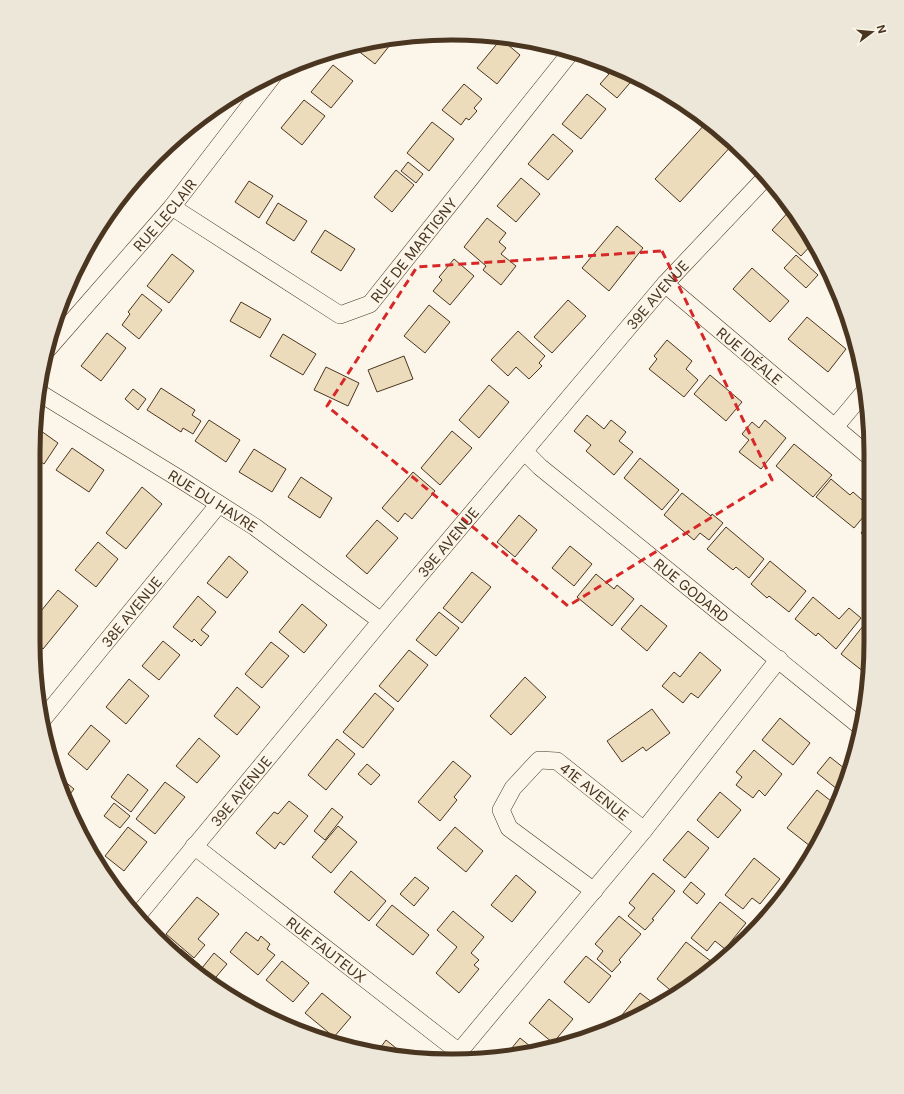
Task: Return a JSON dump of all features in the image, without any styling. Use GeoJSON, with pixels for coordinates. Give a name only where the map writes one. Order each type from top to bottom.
{"type":"FeatureCollection","features":[{"type":"Feature","properties":{"kind":"street","name":"RUE DE MARTIGNY"},"geometry":{"type":"LineString","coordinates":[[172,207],[340,315],[370,304],[568,57]]}},
{"type":"Feature","properties":{"kind":"street","name":"RUE LECLAIR"},"geometry":{"type":"LineString","coordinates":[[56,340],[172,207],[267,84]]}},
{"type":"Feature","properties":{"kind":"street","name":"39E AVENUE"},"geometry":{"type":"LineString","coordinates":[[140,912],[381,621],[665,284],[763,181]]}},
{"type":"Feature","properties":{"kind":"street","name":"RUE IDÉALE"},"geometry":{"type":"LineString","coordinates":[[665,284],[864,452]]}},
{"type":"Feature","properties":{"kind":"street","name":"RUE DU HAVRE"},"geometry":{"type":"LineString","coordinates":[[44,396],[254,527],[381,621]]}},
{"type":"Feature","properties":{"kind":"street"},"geometry":{"type":"LineString","coordinates":[[835,428],[860,397]]}},
{"type":"Feature","properties":{"kind":"street","name":"RUE GODARD"},"geometry":{"type":"LineString","coordinates":[[524,451],[546,472],[856,723]]}},
{"type":"Feature","properties":{"kind":"street","name":"38E AVENUE"},"geometry":{"type":"LineString","coordinates":[[47,715],[219,504]]}},
{"type":"Feature","properties":{"kind":"street"},"geometry":{"type":"LineString","coordinates":[[458,1054],[644,830],[779,659]]}},
{"type":"Feature","properties":{"kind":"street","name":"41E AVENUE"},"geometry":{"type":"LineString","coordinates":[[594,890],[509,828],[501,810],[513,788],[539,760],[557,761],[644,830]]}},
{"type":"Feature","properties":{"kind":"street","name":"RUE FAUTEUX"},"geometry":{"type":"LineString","coordinates":[[194,846],[456,1054]]}},
{"type":"Feature","properties":{"kind":"highlighted area"},"geometry":{"type":"Polygon","coordinates":[[[662,251],[772,480],[568,606],[327,406],[417,267],[662,251]]]}},
{"type":"Feature","properties":{"kind":"building"},"geometry":{"type":"Polygon","coordinates":[[[498,43],[507,44],[520,55],[497,84],[477,68],[498,43]]]}},
{"type":"Feature","properties":{"kind":"building"},"geometry":{"type":"Polygon","coordinates":[[[390,45],[375,64],[358,51],[390,45]]]}},
{"type":"Feature","properties":{"kind":"building"},"geometry":{"type":"Polygon","coordinates":[[[333,65],[353,81],[331,108],[311,92],[333,65]]]}},
{"type":"Feature","properties":{"kind":"building"},"geometry":{"type":"Polygon","coordinates":[[[608,70],[610,71],[632,81],[617,98],[600,84],[609,74],[606,72],[608,70]]]}},
{"type":"Feature","properties":{"kind":"building"},"geometry":{"type":"Polygon","coordinates":[[[464,84],[482,99],[474,108],[477,111],[469,120],[466,118],[461,125],[442,110],[464,84]]]}},
{"type":"Feature","properties":{"kind":"building"},"geometry":{"type":"Polygon","coordinates":[[[587,94],[606,109],[581,139],[562,124],[587,94]]]}},
{"type":"Feature","properties":{"kind":"building"},"geometry":{"type":"Polygon","coordinates":[[[304,100],[325,116],[302,145],[281,128],[304,100]]]}},
{"type":"Feature","properties":{"kind":"building"},"geometry":{"type":"Polygon","coordinates":[[[432,122],[454,139],[429,171],[407,153],[432,122]]]}},
{"type":"Feature","properties":{"kind":"building"},"geometry":{"type":"Polygon","coordinates":[[[704,126],[730,148],[680,202],[655,179],[704,126]]]}},
{"type":"Feature","properties":{"kind":"building"},"geometry":{"type":"Polygon","coordinates":[[[553,134],[573,151],[548,180],[528,164],[553,134]]]}},
{"type":"Feature","properties":{"kind":"building"},"geometry":{"type":"Polygon","coordinates":[[[408,162],[423,174],[416,183],[401,171],[408,162]]]}},
{"type":"Feature","properties":{"kind":"building"},"geometry":{"type":"Polygon","coordinates":[[[396,170],[414,185],[392,212],[374,197],[396,170]]]}},
{"type":"Feature","properties":{"kind":"building"},"geometry":{"type":"Polygon","coordinates":[[[521,178],[540,194],[516,222],[497,206],[521,178]]]}},
{"type":"Feature","properties":{"kind":"building"},"geometry":{"type":"Polygon","coordinates":[[[249,181],[273,196],[259,218],[235,202],[249,181]]]}},
{"type":"Feature","properties":{"kind":"building"},"geometry":{"type":"Polygon","coordinates":[[[278,203],[307,221],[294,241],[266,223],[278,203]]]}},
{"type":"Feature","properties":{"kind":"building"},"geometry":{"type":"Polygon","coordinates":[[[788,213],[809,247],[801,256],[772,230],[788,213]]]}},
{"type":"Feature","properties":{"kind":"building"},"geometry":{"type":"Polygon","coordinates":[[[487,218],[506,233],[499,242],[506,248],[501,254],[516,266],[501,285],[483,270],[486,266],[464,247],[487,218]]]}},
{"type":"Feature","properties":{"kind":"building"},"geometry":{"type":"Polygon","coordinates":[[[617,226],[643,248],[609,291],[582,268],[617,226]]]}},
{"type":"Feature","properties":{"kind":"building"},"geometry":{"type":"Polygon","coordinates":[[[325,230],[355,249],[341,271],[311,252],[325,230]]]}},
{"type":"Feature","properties":{"kind":"building"},"geometry":{"type":"Polygon","coordinates":[[[172,254],[194,271],[169,303],[147,286],[172,254]]]}},
{"type":"Feature","properties":{"kind":"building"},"geometry":{"type":"Polygon","coordinates":[[[796,255],[818,275],[806,288],[784,268],[796,255]]]}},
{"type":"Feature","properties":{"kind":"building"},"geometry":{"type":"Polygon","coordinates":[[[454,259],[474,276],[450,305],[433,291],[442,280],[439,277],[454,259]]]}},
{"type":"Feature","properties":{"kind":"building"},"geometry":{"type":"Polygon","coordinates":[[[752,268],[789,301],[770,322],[733,289],[752,268]]]}},
{"type":"Feature","properties":{"kind":"building"},"geometry":{"type":"Polygon","coordinates":[[[142,294],[162,310],[139,339],[122,325],[130,314],[128,312],[142,294]]]}},
{"type":"Feature","properties":{"kind":"building"},"geometry":{"type":"Polygon","coordinates":[[[568,300],[586,316],[552,353],[534,337],[568,300]]]}},
{"type":"Feature","properties":{"kind":"building"},"geometry":{"type":"Polygon","coordinates":[[[241,302],[271,319],[260,338],[230,321],[241,302]]]}},
{"type":"Feature","properties":{"kind":"building"},"geometry":{"type":"Polygon","coordinates":[[[429,305],[450,322],[425,353],[404,336],[429,305]]]}},
{"type":"Feature","properties":{"kind":"building"},"geometry":{"type":"Polygon","coordinates":[[[807,317],[846,349],[828,372],[788,339],[807,317]]]}},
{"type":"Feature","properties":{"kind":"building"},"geometry":{"type":"Polygon","coordinates":[[[518,331],[545,356],[539,363],[542,366],[529,379],[516,367],[508,376],[491,360],[518,331]]]}},
{"type":"Feature","properties":{"kind":"building"},"geometry":{"type":"Polygon","coordinates":[[[107,333],[126,348],[101,381],[81,366],[107,333]]]}},
{"type":"Feature","properties":{"kind":"building"},"geometry":{"type":"Polygon","coordinates":[[[283,334],[316,354],[303,375],[270,356],[283,334]]]}},
{"type":"Feature","properties":{"kind":"building"},"geometry":{"type":"Polygon","coordinates":[[[667,340],[692,361],[686,369],[698,380],[684,397],[649,369],[657,359],[654,356],[667,340]]]}},
{"type":"Feature","properties":{"kind":"building"},"geometry":{"type":"Polygon","coordinates":[[[404,356],[413,379],[377,392],[368,370],[404,356]]]}},
{"type":"Feature","properties":{"kind":"building"},"geometry":{"type":"Polygon","coordinates":[[[326,367],[359,383],[348,406],[314,390],[326,367]]]}},
{"type":"Feature","properties":{"kind":"building"},"geometry":{"type":"Polygon","coordinates":[[[710,375],[742,402],[726,421],[694,394],[710,375]]]}},
{"type":"Feature","properties":{"kind":"building"},"geometry":{"type":"Polygon","coordinates":[[[489,385],[509,402],[479,438],[459,420],[489,385]]]}},
{"type":"Feature","properties":{"kind":"building"},"geometry":{"type":"Polygon","coordinates":[[[161,388],[195,410],[192,415],[201,421],[193,434],[183,428],[181,432],[147,410],[161,388]]]}},
{"type":"Feature","properties":{"kind":"building"},"geometry":{"type":"Polygon","coordinates":[[[133,389],[146,399],[138,410],[125,399],[133,389]]]}},
{"type":"Feature","properties":{"kind":"building"},"geometry":{"type":"Polygon","coordinates":[[[587,415],[604,429],[611,420],[626,432],[619,441],[633,452],[614,475],[586,451],[591,445],[574,431],[587,415]]]}},
{"type":"Feature","properties":{"kind":"building"},"geometry":{"type":"Polygon","coordinates":[[[209,420],[240,440],[226,462],[195,441],[209,420]]]}},
{"type":"Feature","properties":{"kind":"building"},"geometry":{"type":"Polygon","coordinates":[[[765,420],[786,438],[761,469],[739,452],[749,440],[742,434],[752,422],[759,428],[765,420]]]}},
{"type":"Feature","properties":{"kind":"building"},"geometry":{"type":"Polygon","coordinates":[[[41,431],[58,443],[44,464],[40,461],[41,431]]]}},
{"type":"Feature","properties":{"kind":"building"},"geometry":{"type":"Polygon","coordinates":[[[452,431],[472,448],[440,485],[421,468],[452,431]]]}},
{"type":"Feature","properties":{"kind":"building"},"geometry":{"type":"Polygon","coordinates":[[[794,444],[832,475],[813,497],[776,466],[794,444]]]}},
{"type":"Feature","properties":{"kind":"building"},"geometry":{"type":"Polygon","coordinates":[[[72,448],[104,470],[89,492],[56,470],[72,448]]]}},
{"type":"Feature","properties":{"kind":"building"},"geometry":{"type":"Polygon","coordinates":[[[254,449],[286,469],[272,492],[239,472],[254,449]]]}},
{"type":"Feature","properties":{"kind":"building"},"geometry":{"type":"Polygon","coordinates":[[[640,458],[679,490],[662,510],[624,478],[640,458]]]}},
{"type":"Feature","properties":{"kind":"building"},"geometry":{"type":"Polygon","coordinates":[[[413,472],[435,491],[412,519],[405,513],[398,522],[382,508],[413,472]]]}},
{"type":"Feature","properties":{"kind":"building"},"geometry":{"type":"Polygon","coordinates":[[[301,477],[332,498],[320,518],[288,497],[301,477]]]}},
{"type":"Feature","properties":{"kind":"building"},"geometry":{"type":"Polygon","coordinates":[[[831,479],[850,495],[853,492],[864,502],[864,516],[854,528],[816,497],[831,479]]]}},
{"type":"Feature","properties":{"kind":"building"},"geometry":{"type":"Polygon","coordinates":[[[142,487],[162,504],[126,549],[106,533],[142,487]]]}},
{"type":"Feature","properties":{"kind":"building"},"geometry":{"type":"Polygon","coordinates":[[[682,493],[711,516],[712,514],[723,523],[709,540],[700,533],[694,540],[664,515],[682,493]]]}},
{"type":"Feature","properties":{"kind":"building"},"geometry":{"type":"Polygon","coordinates":[[[519,515],[537,530],[515,557],[497,542],[519,515]]]}},
{"type":"Feature","properties":{"kind":"building"},"geometry":{"type":"Polygon","coordinates":[[[377,520],[398,538],[367,574],[346,556],[377,520]]]}},
{"type":"Feature","properties":{"kind":"building"},"geometry":{"type":"Polygon","coordinates":[[[726,527],[764,559],[749,578],[736,567],[733,570],[707,549],[726,527]]]}},
{"type":"Feature","properties":{"kind":"building"},"geometry":{"type":"Polygon","coordinates":[[[98,542],[118,559],[96,587],[75,570],[98,542]]]}},
{"type":"Feature","properties":{"kind":"building"},"geometry":{"type":"Polygon","coordinates":[[[570,546],[592,564],[574,586],[552,568],[570,546]]]}},
{"type":"Feature","properties":{"kind":"building"},"geometry":{"type":"Polygon","coordinates":[[[229,556],[248,572],[227,598],[207,583],[229,556]]]}},
{"type":"Feature","properties":{"kind":"building"},"geometry":{"type":"Polygon","coordinates":[[[770,561],[806,591],[789,612],[769,596],[767,598],[751,584],[770,561]]]}},
{"type":"Feature","properties":{"kind":"building"},"geometry":{"type":"Polygon","coordinates":[[[472,572],[491,587],[462,623],[443,608],[472,572]]]}},
{"type":"Feature","properties":{"kind":"building"},"geometry":{"type":"Polygon","coordinates":[[[596,574],[614,589],[617,585],[634,599],[612,626],[577,597],[596,574]]]}},
{"type":"Feature","properties":{"kind":"building"},"geometry":{"type":"Polygon","coordinates":[[[58,590],[78,606],[43,649],[40,647],[40,612],[58,590]]]}},
{"type":"Feature","properties":{"kind":"building"},"geometry":{"type":"Polygon","coordinates":[[[198,596],[216,612],[201,630],[209,636],[201,646],[194,639],[192,642],[173,627],[198,596]]]}},
{"type":"Feature","properties":{"kind":"building"},"geometry":{"type":"Polygon","coordinates":[[[813,597],[839,619],[849,608],[861,618],[836,649],[818,633],[816,636],[795,619],[813,597]]]}},
{"type":"Feature","properties":{"kind":"building"},"geometry":{"type":"Polygon","coordinates":[[[302,604],[327,625],[304,653],[279,632],[302,604]]]}},
{"type":"Feature","properties":{"kind":"building"},"geometry":{"type":"Polygon","coordinates":[[[641,605],[667,626],[647,651],[621,629],[641,605]]]}},
{"type":"Feature","properties":{"kind":"building"},"geometry":{"type":"Polygon","coordinates":[[[439,612],[459,628],[436,656],[416,640],[439,612]]]}},
{"type":"Feature","properties":{"kind":"building"},"geometry":{"type":"Polygon","coordinates":[[[863,626],[863,671],[841,654],[863,626]]]}},
{"type":"Feature","properties":{"kind":"building"},"geometry":{"type":"Polygon","coordinates":[[[163,641],[180,655],[159,680],[142,666],[163,641]]]}},
{"type":"Feature","properties":{"kind":"building"},"geometry":{"type":"Polygon","coordinates":[[[271,642],[289,656],[262,688],[245,674],[271,642]]]}},
{"type":"Feature","properties":{"kind":"building"},"geometry":{"type":"Polygon","coordinates":[[[409,650],[428,665],[398,702],[379,686],[409,650]]]}},
{"type":"Feature","properties":{"kind":"building"},"geometry":{"type":"Polygon","coordinates":[[[700,652],[721,670],[698,698],[691,693],[683,703],[662,686],[674,672],[680,677],[700,652]]]}},
{"type":"Feature","properties":{"kind":"building"},"geometry":{"type":"Polygon","coordinates":[[[525,677],[546,697],[511,735],[490,716],[525,677]]]}},
{"type":"Feature","properties":{"kind":"building"},"geometry":{"type":"Polygon","coordinates":[[[129,679],[149,696],[126,724],[106,707],[129,679]]]}},
{"type":"Feature","properties":{"kind":"building"},"geometry":{"type":"Polygon","coordinates":[[[237,687],[260,707],[237,735],[214,716],[237,687]]]}},
{"type":"Feature","properties":{"kind":"building"},"geometry":{"type":"Polygon","coordinates":[[[375,693],[394,709],[363,748],[343,732],[375,693]]]}},
{"type":"Feature","properties":{"kind":"building"},"geometry":{"type":"Polygon","coordinates":[[[652,709],[670,733],[646,751],[643,747],[622,762],[607,741],[652,709]]]}},
{"type":"Feature","properties":{"kind":"building"},"geometry":{"type":"Polygon","coordinates":[[[780,718],[810,743],[793,765],[762,740],[780,718]]]}},
{"type":"Feature","properties":{"kind":"building"},"geometry":{"type":"Polygon","coordinates":[[[91,725],[110,741],[87,770],[68,754],[91,725]]]}},
{"type":"Feature","properties":{"kind":"building"},"geometry":{"type":"Polygon","coordinates":[[[199,738],[220,756],[197,783],[176,766],[199,738]]]}},
{"type":"Feature","properties":{"kind":"building"},"geometry":{"type":"Polygon","coordinates":[[[337,739],[355,754],[326,790],[308,775],[337,739]]]}},
{"type":"Feature","properties":{"kind":"building"},"geometry":{"type":"Polygon","coordinates":[[[754,750],[782,774],[765,796],[759,790],[753,798],[736,785],[742,777],[736,772],[754,750]]]}},
{"type":"Feature","properties":{"kind":"building"},"geometry":{"type":"Polygon","coordinates":[[[830,757],[844,768],[837,789],[817,773],[830,757]]]}},
{"type":"Feature","properties":{"kind":"building"},"geometry":{"type":"Polygon","coordinates":[[[453,761],[471,776],[454,797],[457,800],[440,821],[418,802],[453,761]]]}},
{"type":"Feature","properties":{"kind":"building"},"geometry":{"type":"Polygon","coordinates":[[[367,764],[380,775],[371,785],[358,774],[367,764]]]}},
{"type":"Feature","properties":{"kind":"building"},"geometry":{"type":"Polygon","coordinates":[[[128,774],[148,790],[131,812],[111,797],[128,774]]]}},
{"type":"Feature","properties":{"kind":"building"},"geometry":{"type":"Polygon","coordinates":[[[65,781],[74,789],[69,795],[65,781]]]}},
{"type":"Feature","properties":{"kind":"building"},"geometry":{"type":"Polygon","coordinates":[[[165,782],[185,797],[155,834],[136,819],[165,782]]]}},
{"type":"Feature","properties":{"kind":"building"},"geometry":{"type":"Polygon","coordinates":[[[817,790],[832,802],[810,846],[787,828],[817,790]]]}},
{"type":"Feature","properties":{"kind":"building"},"geometry":{"type":"Polygon","coordinates":[[[720,792],[741,810],[718,838],[697,820],[720,792]]]}},
{"type":"Feature","properties":{"kind":"building"},"geometry":{"type":"Polygon","coordinates":[[[289,801],[308,816],[284,845],[280,842],[275,849],[256,833],[274,812],[278,814],[289,801]]]}},
{"type":"Feature","properties":{"kind":"building"},"geometry":{"type":"Polygon","coordinates":[[[114,803],[130,816],[120,828],[104,816],[114,803]]]}},
{"type":"Feature","properties":{"kind":"building"},"geometry":{"type":"Polygon","coordinates":[[[332,808],[343,817],[325,840],[314,831],[332,808]]]}},
{"type":"Feature","properties":{"kind":"building"},"geometry":{"type":"Polygon","coordinates":[[[338,826],[357,842],[331,873],[312,857],[338,826]]]}},
{"type":"Feature","properties":{"kind":"building"},"geometry":{"type":"Polygon","coordinates":[[[128,827],[147,842],[124,871],[105,856],[128,827]]]}},
{"type":"Feature","properties":{"kind":"building"},"geometry":{"type":"Polygon","coordinates":[[[455,827],[483,851],[466,872],[437,848],[455,827]]]}},
{"type":"Feature","properties":{"kind":"building"},"geometry":{"type":"Polygon","coordinates":[[[688,831],[709,848],[685,878],[663,860],[688,831]]]}},
{"type":"Feature","properties":{"kind":"building"},"geometry":{"type":"Polygon","coordinates":[[[754,858],[780,879],[760,904],[752,898],[743,909],[725,895],[754,858]]]}},
{"type":"Feature","properties":{"kind":"building"},"geometry":{"type":"Polygon","coordinates":[[[351,871],[386,901],[369,921],[334,892],[351,871]]]}},
{"type":"Feature","properties":{"kind":"building"},"geometry":{"type":"Polygon","coordinates":[[[653,873],[675,891],[645,930],[628,916],[635,908],[629,903],[653,873]]]}},
{"type":"Feature","properties":{"kind":"building"},"geometry":{"type":"Polygon","coordinates":[[[516,875],[536,892],[512,922],[491,905],[516,875]]]}},
{"type":"Feature","properties":{"kind":"building"},"geometry":{"type":"Polygon","coordinates":[[[415,877],[429,888],[414,906],[400,894],[415,877]]]}},
{"type":"Feature","properties":{"kind":"building"},"geometry":{"type":"Polygon","coordinates":[[[691,882],[705,894],[697,904],[683,892],[691,882]]]}},
{"type":"Feature","properties":{"kind":"building"},"geometry":{"type":"Polygon","coordinates":[[[197,897],[219,914],[198,939],[205,945],[194,958],[166,934],[197,897]]]}},
{"type":"Feature","properties":{"kind":"building"},"geometry":{"type":"Polygon","coordinates":[[[720,902],[746,923],[725,949],[715,941],[707,951],[691,938],[720,902]]]}},
{"type":"Feature","properties":{"kind":"building"},"geometry":{"type":"Polygon","coordinates":[[[392,905],[429,935],[413,955],[376,925],[392,905]]]}},
{"type":"Feature","properties":{"kind":"building"},"geometry":{"type":"Polygon","coordinates":[[[453,911],[484,937],[471,953],[479,960],[474,965],[479,969],[459,993],[436,973],[457,947],[437,930],[453,911]]]}},
{"type":"Feature","properties":{"kind":"building"},"geometry":{"type":"Polygon","coordinates":[[[619,916],[641,934],[619,960],[621,962],[612,972],[597,959],[603,951],[595,944],[619,916]]]}},
{"type":"Feature","properties":{"kind":"building"},"geometry":{"type":"Polygon","coordinates":[[[246,932],[258,941],[261,936],[270,944],[267,949],[275,955],[258,975],[230,952],[246,932]]]}},
{"type":"Feature","properties":{"kind":"building"},"geometry":{"type":"Polygon","coordinates":[[[686,942],[712,962],[671,991],[657,979],[686,942]]]}},
{"type":"Feature","properties":{"kind":"building"},"geometry":{"type":"Polygon","coordinates":[[[181,949],[200,965],[198,967],[179,951],[181,949]]]}},
{"type":"Feature","properties":{"kind":"building"},"geometry":{"type":"Polygon","coordinates":[[[214,953],[227,964],[215,979],[201,969],[214,953]]]}},
{"type":"Feature","properties":{"kind":"building"},"geometry":{"type":"Polygon","coordinates":[[[586,956],[611,976],[589,1003],[564,982],[586,956]]]}},
{"type":"Feature","properties":{"kind":"building"},"geometry":{"type":"Polygon","coordinates":[[[282,961],[309,983],[293,1002],[266,980],[282,961]]]}},
{"type":"Feature","properties":{"kind":"building"},"geometry":{"type":"Polygon","coordinates":[[[322,993],[351,1017],[334,1037],[305,1013],[322,993]]]}},
{"type":"Feature","properties":{"kind":"building"},"geometry":{"type":"Polygon","coordinates":[[[640,993],[652,1002],[634,1012],[619,1019],[640,993]]]}},
{"type":"Feature","properties":{"kind":"building"},"geometry":{"type":"Polygon","coordinates":[[[549,999],[573,1019],[555,1041],[551,1042],[529,1023],[549,999]]]}},
{"type":"Feature","properties":{"kind":"building"},"geometry":{"type":"Polygon","coordinates":[[[520,1038],[530,1046],[511,1049],[520,1038]]]}},
{"type":"Feature","properties":{"kind":"building"},"geometry":{"type":"Polygon","coordinates":[[[386,1040],[399,1050],[398,1050],[381,1047],[386,1040]]]}}]}
